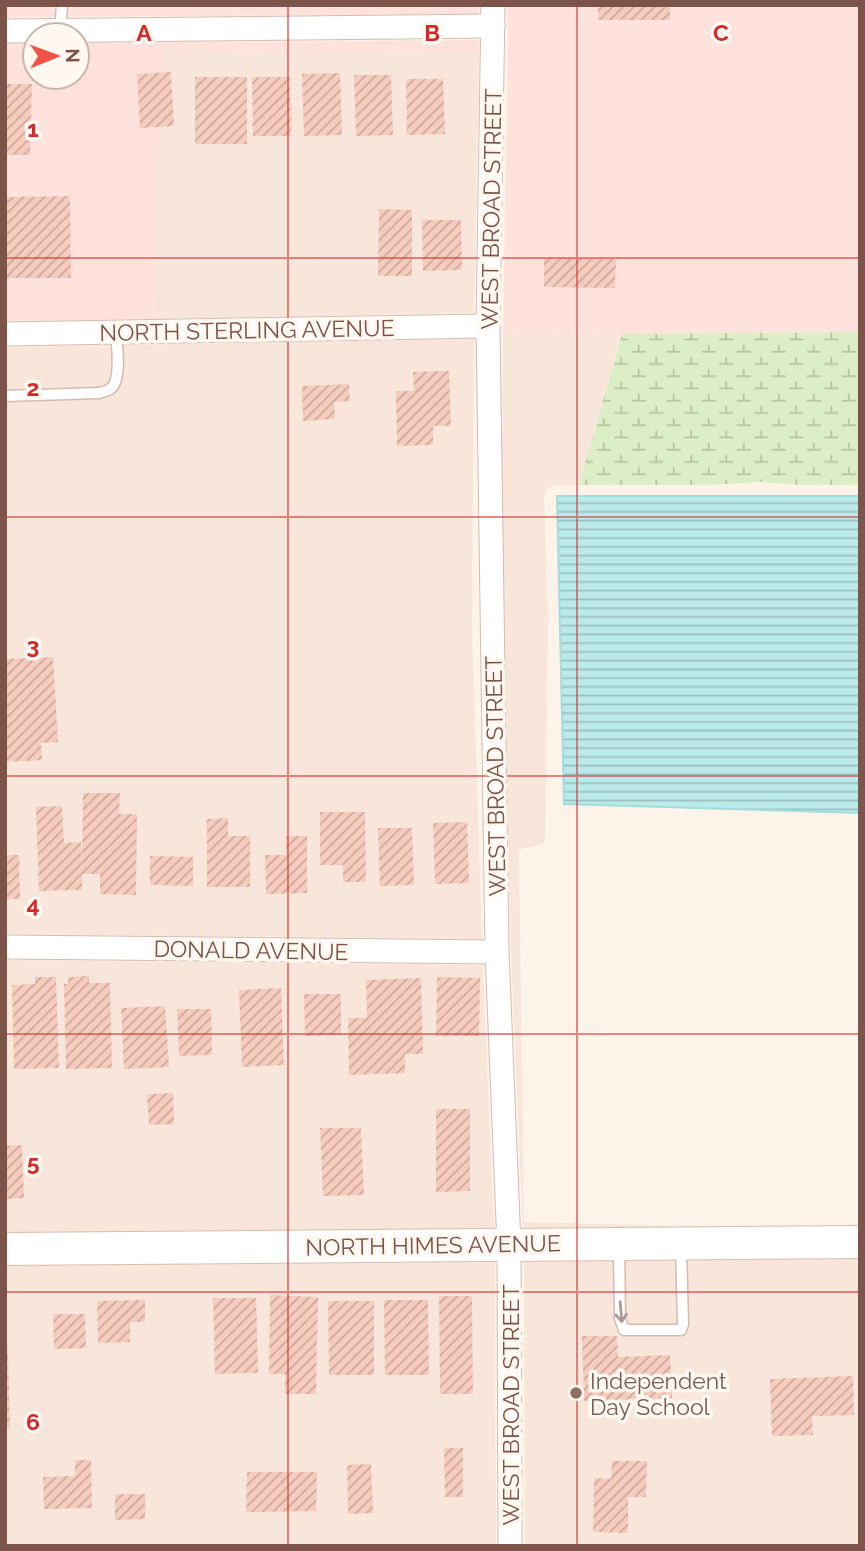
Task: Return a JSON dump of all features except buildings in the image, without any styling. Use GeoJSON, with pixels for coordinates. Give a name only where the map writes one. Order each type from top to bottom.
{"type":"FeatureCollection","features":[{"type":"Feature","properties":{"kind":"street"},"geometry":{"type":"LineString","coordinates":[[91,29],[494,16]]}},
{"type":"Feature","properties":{"kind":"street","name":"WEST BROAD STREET"},"geometry":{"type":"LineString","coordinates":[[494,16],[488,326],[497,952],[509,1245],[510,1546]]}},
{"type":"Feature","properties":{"kind":"street","name":"NORTH STERLING AVENUE"},"geometry":{"type":"LineString","coordinates":[[5,334],[488,326]]}},
{"type":"Feature","properties":{"kind":"street","name":"DONALD AVENUE"},"geometry":{"type":"LineString","coordinates":[[5,947],[497,952]]}},
{"type":"Feature","properties":{"kind":"street","name":"NORTH HIMES AVENUE"},"geometry":{"type":"LineString","coordinates":[[5,1249],[860,1241]]}},
{"type":"Feature","properties":{"kind":"lane"},"geometry":{"type":"LineString","coordinates":[[5,396],[99,393],[109,390],[115,384],[117,376],[116,332]]}},
{"type":"Feature","properties":{"kind":"lane"},"geometry":{"type":"LineString","coordinates":[[619,1244],[620,1319],[624,1330],[681,1330],[681,1243]]}},
{"type":"Feature","properties":{"kind":"shaded area"},"geometry":{"type":"Polygon","coordinates":[[[5,5],[478,5],[479,14],[5,17],[5,5]]]}},
{"type":"Feature","properties":{"kind":"shaded area"},"geometry":{"type":"Polygon","coordinates":[[[507,5],[860,5],[859,332],[619,335],[503,332],[507,5]]]}},
{"type":"Feature","properties":{"kind":"shaded area"},"geometry":{"type":"Polygon","coordinates":[[[479,40],[479,52],[162,50],[153,319],[5,321],[5,43],[21,43],[21,91],[91,91],[91,43],[479,40]]]}},
{"type":"Feature","properties":{"kind":"shaded area"},"geometry":{"type":"Polygon","coordinates":[[[161,50],[479,52],[474,313],[153,319],[161,50]]]}},
{"type":"Feature","properties":{"kind":"shaded area"},"geometry":{"type":"Polygon","coordinates":[[[503,332],[621,335],[579,485],[550,487],[544,496],[548,623],[545,843],[519,850],[524,1222],[788,1229],[523,1232],[501,627],[503,332]]]}},
{"type":"Feature","properties":{"kind":"shaded area"},"geometry":{"type":"Polygon","coordinates":[[[474,339],[472,628],[482,939],[5,934],[5,347],[474,339]]]}},
{"type":"Feature","properties":{"kind":"shaded area"},"geometry":{"type":"Polygon","coordinates":[[[5,960],[483,965],[494,1232],[5,1236],[5,960]]]}},
{"type":"Feature","properties":{"kind":"shaded area"},"geometry":{"type":"Polygon","coordinates":[[[860,1254],[860,1546],[525,1546],[524,1258],[860,1254]]]}},
{"type":"Feature","properties":{"kind":"shaded area"},"geometry":{"type":"Polygon","coordinates":[[[495,1258],[496,1546],[5,1546],[5,1262],[495,1258]]]}},
{"type":"Feature","properties":{"kind":"green space"},"geometry":{"type":"Polygon","coordinates":[[[860,319],[860,485],[759,482],[711,485],[579,485],[622,334],[859,332],[860,319]]]}},
{"type":"Feature","properties":{"kind":"water"},"geometry":{"type":"Polygon","coordinates":[[[557,496],[860,496],[860,813],[564,804],[557,496]]]}},
{"type":"Feature","properties":{"kind":"place","name":"Independent Day School"},"geometry":{"type":"Point","coordinates":[576,1393]}}]}
